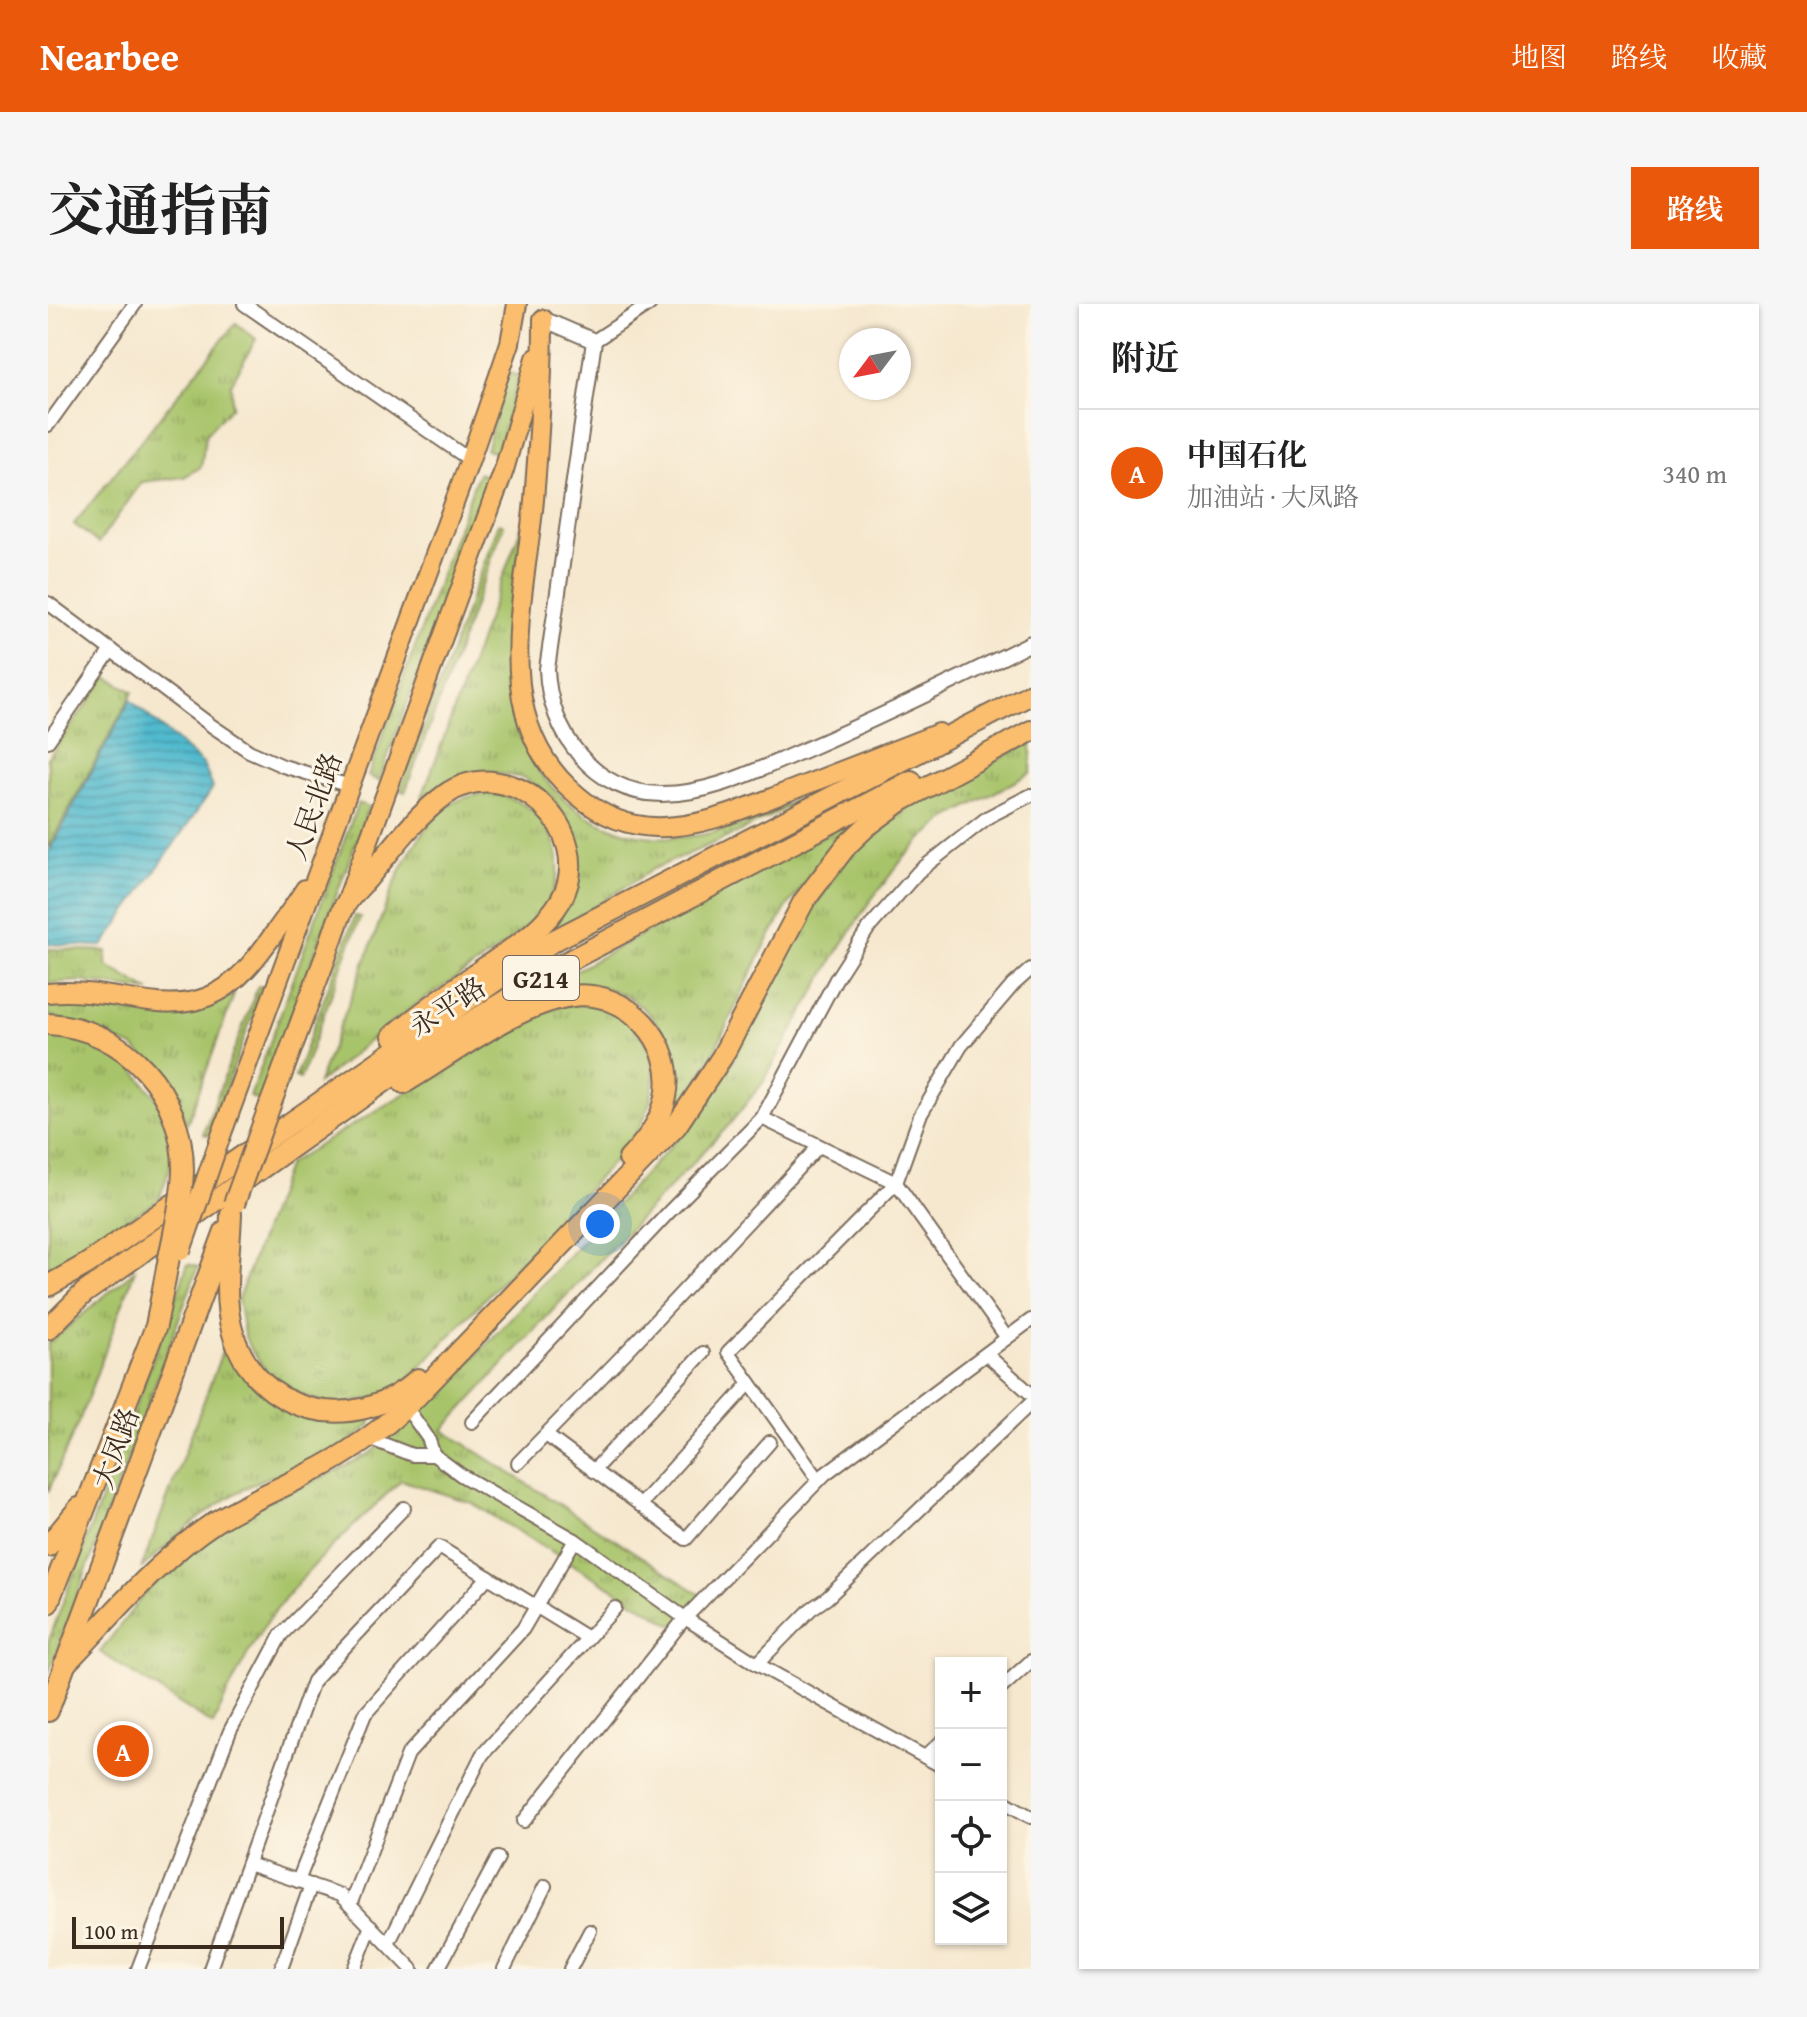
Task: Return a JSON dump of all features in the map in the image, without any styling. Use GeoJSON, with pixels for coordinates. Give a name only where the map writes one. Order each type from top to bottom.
{"type":"FeatureCollection","features":[{"type":"Feature","properties":{"kind":"highway","name":"永平路"},"geometry":{"type":"LineString","coordinates":[[87,1264],[553,941],[1031,694]]}},
{"type":"Feature","properties":{"kind":"highway","name":"永平路"},"geometry":{"type":"LineString","coordinates":[[84,1293],[443,1040],[565,963],[1031,718]]}},
{"type":"Feature","properties":{"kind":"highway"},"geometry":{"type":"LineString","coordinates":[[64,1665],[143,1581],[192,1538],[237,1509],[318,1469],[368,1438],[406,1407],[676,1126],[722,1057],[804,901],[847,845],[901,801],[1031,731]]}},
{"type":"Feature","properties":{"kind":"highway"},"geometry":{"type":"LineString","coordinates":[[343,1111],[381,1096],[526,1010],[575,995],[606,998],[634,1013],[659,1045],[666,1071],[667,1088],[662,1110],[654,1128],[637,1151],[416,1381],[393,1398],[370,1408],[342,1413],[311,1409],[277,1393],[250,1367],[235,1339],[228,1311],[233,1209],[345,904],[417,821],[445,795],[469,784],[493,781],[527,792],[554,816],[569,849],[570,873],[563,897],[546,920],[522,941],[421,1013],[387,1041],[346,1082]]}},
{"type":"Feature","properties":{"kind":"highway","name":"大凤路"},"geometry":{"type":"LineString","coordinates":[[48,1024],[84,1030],[122,1049],[152,1076],[167,1100],[178,1131],[183,1168],[156,1326],[48,1603]]}},
{"type":"Feature","properties":{"kind":"highway","name":"大凤路"},"geometry":{"type":"LineString","coordinates":[[48,1711],[233,1209]]}},
{"type":"Feature","properties":{"kind":"highway"},"geometry":{"type":"LineString","coordinates":[[48,1286],[87,1264]]}},
{"type":"Feature","properties":{"kind":"highway"},"geometry":{"type":"LineString","coordinates":[[48,1329],[84,1293]]}},
{"type":"Feature","properties":{"kind":"highway"},"geometry":{"type":"LineString","coordinates":[[48,1546],[89,1496]]}},
{"type":"Feature","properties":{"kind":"main road","name":"人民北路"},"geometry":{"type":"LineString","coordinates":[[156,1326],[222,1133],[470,460],[510,343],[517,304]]}},
{"type":"Feature","properties":{"kind":"main road"},"geometry":{"type":"LineString","coordinates":[[345,904],[504,470],[535,365],[544,312]]}},
{"type":"Feature","properties":{"kind":"main road"},"geometry":{"type":"LineString","coordinates":[[544,312],[543,398],[522,600],[518,676],[524,714],[534,741],[548,765],[573,792],[604,814],[624,823],[656,827],[688,825],[729,814],[1001,709]]}},
{"type":"Feature","properties":{"kind":"main road"},"geometry":{"type":"LineString","coordinates":[[470,460],[504,470]]}},
{"type":"Feature","properties":{"kind":"main road"},"geometry":{"type":"LineString","coordinates":[[350,786],[384,797]]}},
{"type":"Feature","properties":{"kind":"main road"},"geometry":{"type":"LineString","coordinates":[[48,993],[93,993],[167,1003],[190,1002],[214,995],[249,968],[300,897],[326,852]]}},
{"type":"Feature","properties":{"kind":"main road","name":"永平路"},"geometry":{"type":"LineString","coordinates":[[48,1292],[87,1264]]}},
{"type":"Feature","properties":{"kind":"main road","name":"永平路"},"geometry":{"type":"LineString","coordinates":[[48,1318],[84,1293]]}},
{"type":"Feature","properties":{"kind":"street"},"geometry":{"type":"LineString","coordinates":[[48,425],[135,304]]}},
{"type":"Feature","properties":{"kind":"street"},"geometry":{"type":"LineString","coordinates":[[244,304],[470,460]]}},
{"type":"Feature","properties":{"kind":"street"},"geometry":{"type":"LineString","coordinates":[[650,304],[594,341],[547,669],[550,699],[561,729],[580,756],[602,776],[626,788],[652,794],[687,792],[722,784],[904,706],[1031,643]]}},
{"type":"Feature","properties":{"kind":"street"},"geometry":{"type":"LineString","coordinates":[[544,312],[594,341]]}},
{"type":"Feature","properties":{"kind":"street"},"geometry":{"type":"LineString","coordinates":[[48,603],[249,751],[283,766],[350,786]]}},
{"type":"Feature","properties":{"kind":"street"},"geometry":{"type":"LineString","coordinates":[[48,741],[111,650]]}},
{"type":"Feature","properties":{"kind":"street"},"geometry":{"type":"LineString","coordinates":[[472,1422],[669,1212],[762,1118],[836,979],[868,929],[918,872],[988,817],[1031,795]]}},
{"type":"Feature","properties":{"kind":"street"},"geometry":{"type":"LineString","coordinates":[[819,1480],[728,1352],[896,1183],[920,1116],[961,1046],[1013,985],[1031,969]]}},
{"type":"Feature","properties":{"kind":"street"},"geometry":{"type":"LineString","coordinates":[[762,1118],[896,1183],[1007,1338]]}},
{"type":"Feature","properties":{"kind":"street"},"geometry":{"type":"LineString","coordinates":[[518,1463],[819,1146]]}},
{"type":"Feature","properties":{"kind":"street"},"geometry":{"type":"LineString","coordinates":[[524,1821],[685,1618],[819,1480],[1031,1320]]}},
{"type":"Feature","properties":{"kind":"street"},"geometry":{"type":"LineString","coordinates":[[593,1471],[703,1353]]}},
{"type":"Feature","properties":{"kind":"street"},"geometry":{"type":"LineString","coordinates":[[986,1354],[1031,1394]]}},
{"type":"Feature","properties":{"kind":"street"},"geometry":{"type":"LineString","coordinates":[[640,1505],[750,1383]]}},
{"type":"Feature","properties":{"kind":"street"},"geometry":{"type":"LineString","coordinates":[[757,1664],[811,1609],[827,1598],[1031,1403]]}},
{"type":"Feature","properties":{"kind":"street"},"geometry":{"type":"LineString","coordinates":[[406,1407],[428,1438],[434,1455],[461,1475],[575,1540],[685,1618],[757,1664],[935,1763]]}},
{"type":"Feature","properties":{"kind":"street"},"geometry":{"type":"LineString","coordinates":[[546,1435],[686,1539],[770,1442]]}},
{"type":"Feature","properties":{"kind":"street"},"geometry":{"type":"LineString","coordinates":[[368,1438],[412,1455],[434,1455]]}},
{"type":"Feature","properties":{"kind":"street"},"geometry":{"type":"LineString","coordinates":[[138,1969],[230,1731],[281,1635],[404,1508]]}},
{"type":"Feature","properties":{"kind":"street"},"geometry":{"type":"LineString","coordinates":[[350,1905],[408,1754],[523,1629],[575,1540]]}},
{"type":"Feature","properties":{"kind":"street"},"geometry":{"type":"LineString","coordinates":[[210,1969],[313,1681],[439,1547],[586,1637]]}},
{"type":"Feature","properties":{"kind":"street"},"geometry":{"type":"LineString","coordinates":[[281,1969],[305,1883],[365,1714],[488,1577]]}},
{"type":"Feature","properties":{"kind":"street"},"geometry":{"type":"LineString","coordinates":[[388,1944],[482,1755],[615,1608]]}},
{"type":"Feature","properties":{"kind":"street"},"geometry":{"type":"LineString","coordinates":[[1007,1683],[1031,1661]]}},
{"type":"Feature","properties":{"kind":"street"},"geometry":{"type":"LineString","coordinates":[[925,1757],[935,1748]]}},
{"type":"Feature","properties":{"kind":"street"},"geometry":{"type":"LineString","coordinates":[[1003,1801],[1031,1817]]}},
{"type":"Feature","properties":{"kind":"street"},"geometry":{"type":"LineString","coordinates":[[438,1969],[498,1858]]}},
{"type":"Feature","properties":{"kind":"street"},"geometry":{"type":"LineString","coordinates":[[248,1864],[340,1895],[412,1969]]}},
{"type":"Feature","properties":{"kind":"street"},"geometry":{"type":"LineString","coordinates":[[504,1969],[545,1886]]}},
{"type":"Feature","properties":{"kind":"street"},"geometry":{"type":"LineString","coordinates":[[354,1969],[371,1926]]}},
{"type":"Feature","properties":{"kind":"street"},"geometry":{"type":"LineString","coordinates":[[570,1969],[590,1931]]}},
{"type":"Feature","properties":{"kind":"green space"},"geometry":{"type":"Polygon","coordinates":[[[236,323],[256,339],[231,384],[232,406],[206,434],[201,467],[184,477],[142,482],[98,543],[74,524],[236,323]]]}},
{"type":"Feature","properties":{"kind":"green space"},"geometry":{"type":"Polygon","coordinates":[[[508,372],[519,376],[497,453],[486,450],[508,372]]]}},
{"type":"Feature","properties":{"kind":"green space"},"geometry":{"type":"Polygon","coordinates":[[[478,473],[489,477],[379,781],[368,776],[478,473]]]}},
{"type":"Feature","properties":{"kind":"green space"},"geometry":{"type":"Polygon","coordinates":[[[525,517],[508,626],[506,662],[510,704],[522,741],[541,774],[566,800],[596,820],[631,833],[669,838],[735,827],[839,781],[735,834],[653,869],[549,936],[547,933],[558,921],[575,844],[570,826],[552,796],[524,778],[489,772],[451,780],[422,797],[525,517]]]}},
{"type":"Feature","properties":{"kind":"green space"},"geometry":{"type":"Polygon","coordinates":[[[499,523],[504,525],[405,792],[400,790],[499,523]]]}},
{"type":"Feature","properties":{"kind":"green space"},"geometry":{"type":"Polygon","coordinates":[[[107,676],[133,692],[48,848],[48,758],[107,676]]]}},
{"type":"Feature","properties":{"kind":"green space"},"geometry":{"type":"Polygon","coordinates":[[[1031,743],[1031,773],[949,817],[902,860],[836,954],[762,1084],[728,1126],[443,1430],[709,1600],[684,1632],[472,1503],[401,1480],[314,1566],[267,1622],[231,1685],[213,1725],[100,1652],[142,1597],[176,1561],[251,1508],[371,1453],[441,1393],[696,1119],[734,1059],[805,920],[842,865],[864,841],[905,809],[1031,743]]]}},
{"type":"Feature","properties":{"kind":"green space"},"geometry":{"type":"Polygon","coordinates":[[[487,793],[516,800],[532,810],[545,825],[554,842],[558,860],[552,894],[519,933],[403,1014],[318,1083],[405,861],[438,815],[455,802],[487,793]]]}},
{"type":"Feature","properties":{"kind":"green space"},"geometry":{"type":"Polygon","coordinates":[[[358,803],[369,807],[260,1101],[250,1097],[358,803]]]}},
{"type":"Feature","properties":{"kind":"green space"},"geometry":{"type":"Polygon","coordinates":[[[872,809],[826,857],[786,908],[715,1050],[683,1104],[675,1103],[676,1075],[670,1049],[659,1026],[642,1007],[621,994],[597,987],[571,987],[543,995],[538,991],[872,809]]]}},
{"type":"Feature","properties":{"kind":"green space"},"geometry":{"type":"Polygon","coordinates":[[[355,916],[360,917],[300,1079],[295,1077],[355,916]]]}},
{"type":"Feature","properties":{"kind":"green space"},"geometry":{"type":"Polygon","coordinates":[[[48,949],[107,951],[106,965],[150,991],[81,981],[48,983],[48,949]]]}},
{"type":"Feature","properties":{"kind":"green space"},"geometry":{"type":"Polygon","coordinates":[[[258,986],[263,987],[208,1136],[203,1134],[258,986]]]}},
{"type":"Feature","properties":{"kind":"green space"},"geometry":{"type":"Polygon","coordinates":[[[234,995],[187,1124],[167,1082],[134,1047],[48,1015],[49,1002],[86,1001],[175,1012],[197,1010],[234,995]]]}},
{"type":"Feature","properties":{"kind":"green space"},"geometry":{"type":"Polygon","coordinates":[[[595,1004],[624,1018],[638,1031],[648,1046],[652,1063],[651,1097],[646,1114],[628,1146],[411,1377],[376,1398],[335,1405],[293,1393],[269,1374],[250,1349],[238,1299],[288,1164],[533,1016],[563,1005],[595,1004]]]}},
{"type":"Feature","properties":{"kind":"green space"},"geometry":{"type":"Polygon","coordinates":[[[48,1033],[83,1037],[128,1062],[157,1099],[173,1140],[172,1161],[159,1200],[48,1268],[48,1033]]]}},
{"type":"Feature","properties":{"kind":"green space"},"geometry":{"type":"Polygon","coordinates":[[[188,1264],[198,1267],[48,1675],[48,1643],[188,1264]]]}},
{"type":"Feature","properties":{"kind":"green space"},"geometry":{"type":"Polygon","coordinates":[[[135,1270],[81,1416],[48,1492],[48,1344],[135,1270]]]}},
{"type":"Feature","properties":{"kind":"green space"},"geometry":{"type":"Polygon","coordinates":[[[224,1347],[238,1369],[256,1388],[334,1421],[370,1418],[371,1424],[355,1438],[326,1455],[297,1469],[261,1480],[228,1498],[183,1531],[141,1569],[224,1347]]]}},
{"type":"Feature","properties":{"kind":"water"},"geometry":{"type":"Polygon","coordinates":[[[130,700],[203,764],[213,788],[103,946],[48,944],[48,853],[130,700]]]}},
{"type":"Feature","properties":{"kind":"place","name":"中国石化"},"geometry":{"type":"Point","coordinates":[123,1751]}}]}
